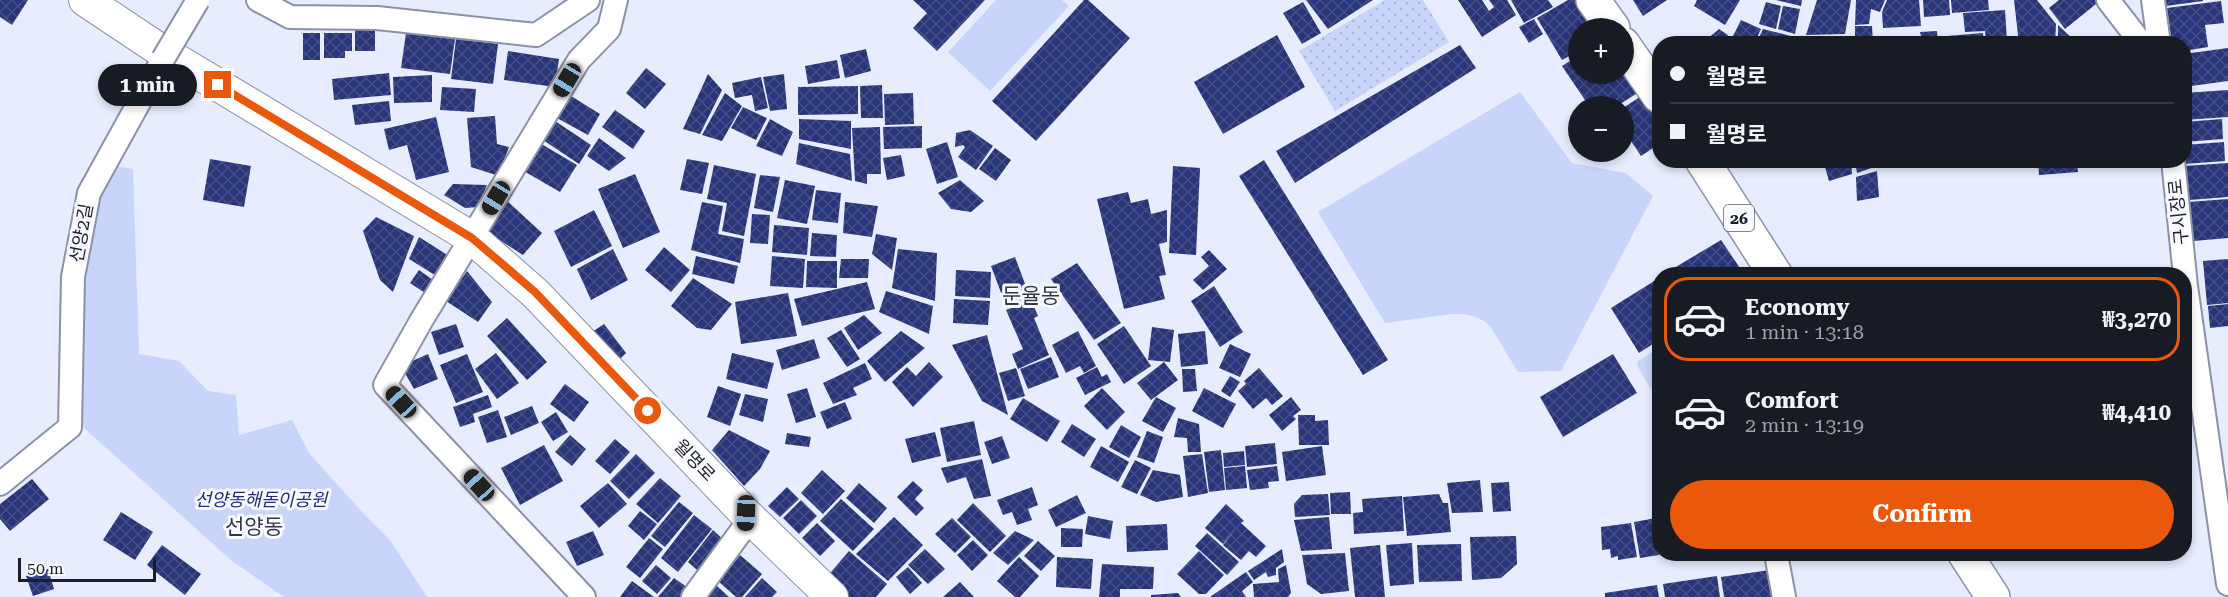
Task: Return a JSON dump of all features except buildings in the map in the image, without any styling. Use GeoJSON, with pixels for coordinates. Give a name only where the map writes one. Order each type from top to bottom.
{"type":"FeatureCollection","features":[{"type":"Feature","properties":{"kind":"main road"},"geometry":{"type":"LineString","coordinates":[[1593,0],[1606,18]]}},
{"type":"Feature","properties":{"kind":"main road"},"geometry":{"type":"LineString","coordinates":[[1634,60],[1652,86]]}},
{"type":"Feature","properties":{"kind":"main road","name":"26"},"geometry":{"type":"LineString","coordinates":[[1707,168],[1771,267]]}},
{"type":"Feature","properties":{"kind":"main road"},"geometry":{"type":"LineString","coordinates":[[1970,561],[1993,597]]}},
{"type":"Feature","properties":{"kind":"street","name":"월명로"},"geometry":{"type":"LineString","coordinates":[[85,0],[160,50],[472,238],[535,292],[746,513],[832,597]]}},
{"type":"Feature","properties":{"kind":"street","name":"선양2길"},"geometry":{"type":"LineString","coordinates":[[0,484],[70,427],[73,277],[89,193],[198,0]]}},
{"type":"Feature","properties":{"kind":"street"},"geometry":{"type":"LineString","coordinates":[[258,0],[290,17],[377,18],[536,35],[588,0]]}},
{"type":"Feature","properties":{"kind":"street"},"geometry":{"type":"LineString","coordinates":[[584,597],[385,385],[421,321],[579,60],[609,29],[616,0]]}},
{"type":"Feature","properties":{"kind":"street"},"geometry":{"type":"LineString","coordinates":[[2108,0],[2136,36]]}},
{"type":"Feature","properties":{"kind":"street"},"geometry":{"type":"LineString","coordinates":[[2153,0],[2158,36]]}},
{"type":"Feature","properties":{"kind":"street","name":"구시장로"},"geometry":{"type":"LineString","coordinates":[[2174,168],[2184,267]]}},
{"type":"Feature","properties":{"kind":"street","name":"구시장로"},"geometry":{"type":"LineString","coordinates":[[2192,329],[2228,584]]}},
{"type":"Feature","properties":{"kind":"street"},"geometry":{"type":"LineString","coordinates":[[693,597],[745,526],[746,513]]}},
{"type":"Feature","properties":{"kind":"street"},"geometry":{"type":"LineString","coordinates":[[1777,561],[1785,597]]}},
{"type":"Feature","properties":{"kind":"green space"},"geometry":{"type":"Polygon","coordinates":[[[996,0],[1062,0],[1069,6],[990,91],[948,52],[996,0]]]}},
{"type":"Feature","properties":{"kind":"green space"},"geometry":{"type":"Polygon","coordinates":[[[1385,0],[1423,0],[1449,42],[1335,111],[1299,51],[1385,0]]]}},
{"type":"Feature","properties":{"kind":"green space"},"geometry":{"type":"Polygon","coordinates":[[[1520,92],[1568,158],[1568,162],[1626,173],[1653,196],[1561,371],[1518,372],[1492,329],[1486,322],[1476,317],[1452,314],[1385,323],[1318,212],[1520,92]]]}},
{"type":"Feature","properties":{"kind":"green space","name":"선양동해돋이공원"},"geometry":{"type":"Polygon","coordinates":[[[102,164],[133,169],[139,354],[179,361],[208,391],[236,395],[239,435],[292,420],[309,453],[390,540],[427,597],[284,597],[232,561],[75,420],[78,278],[102,164]]]}},
{"type":"Feature","properties":{"kind":"green space"},"geometry":{"type":"Polygon","coordinates":[[[1652,352],[1652,388],[1637,365],[1638,361],[1652,352]]]}},
{"type":"Feature","properties":{"kind":"district","name":"둔율동"},"geometry":{"type":"Point","coordinates":[1031,296]}},
{"type":"Feature","properties":{"kind":"district","name":"선양동"},"geometry":{"type":"Point","coordinates":[254,527]}},
{"type":"Feature","properties":{"kind":"route"},"geometry":{"type":"LineString","coordinates":[[218,85],[472,238],[535,292],[648,411]]}}]}
